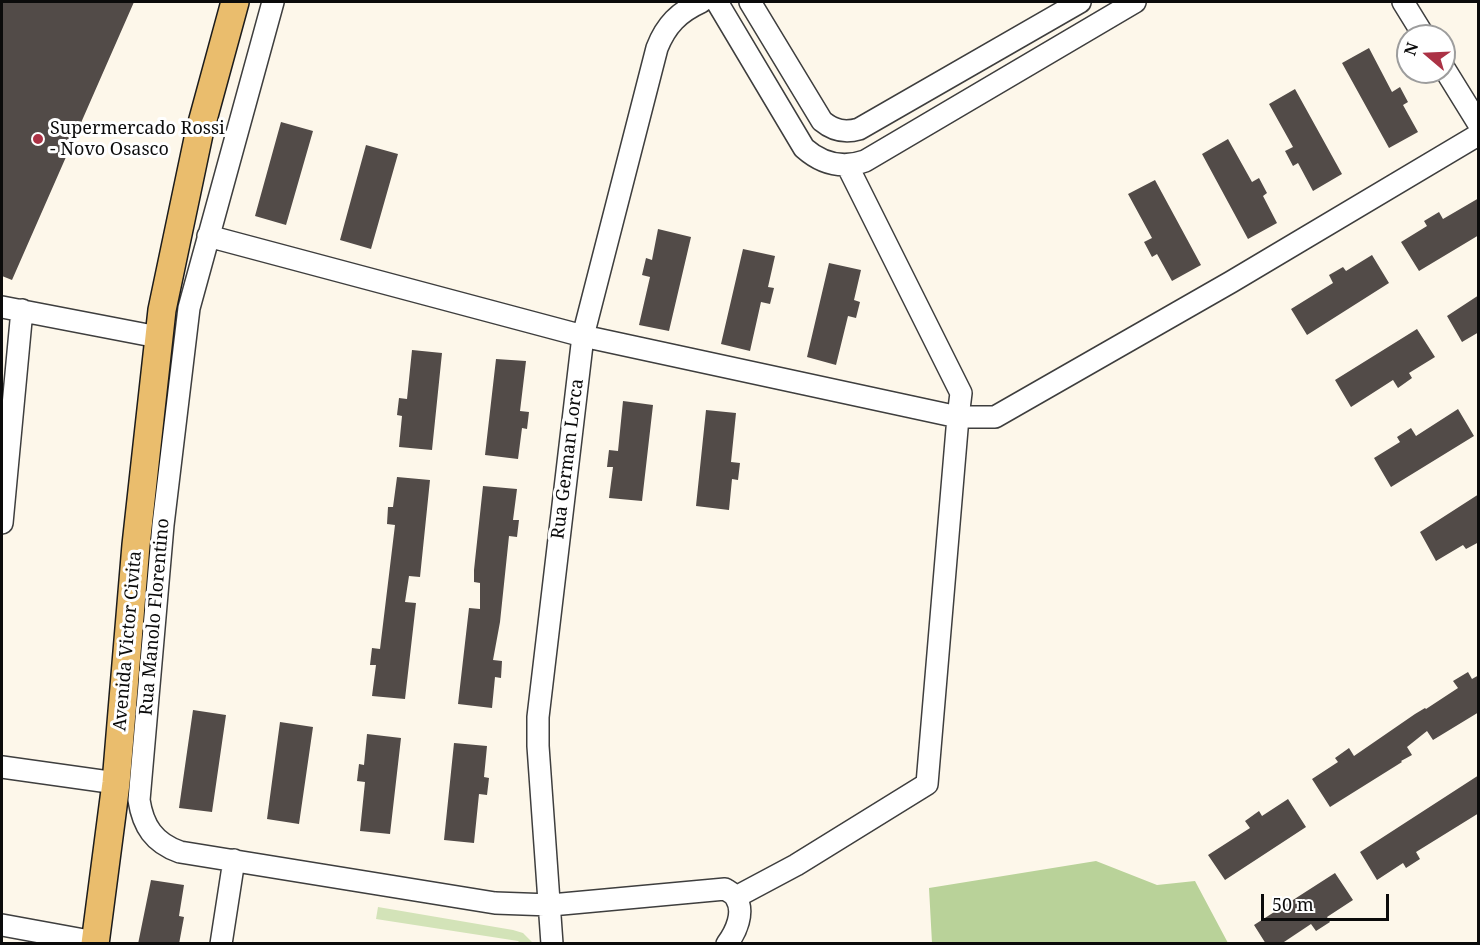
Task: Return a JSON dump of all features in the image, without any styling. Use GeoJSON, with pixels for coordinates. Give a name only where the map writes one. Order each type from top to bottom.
{"type":"FeatureCollection","features":[{"type":"Feature","properties":{"kind":"main road","name":"Avenida Victor Civita"},"geometry":{"type":"LineString","coordinates":[[95,943],[116,783],[136,546],[158,337],[199,134],[235,2]]}},
{"type":"Feature","properties":{"kind":"street","name":"Rua Manolo Florentino"},"geometry":{"type":"LineString","coordinates":[[273,2],[189,308],[163,525],[139,800],[149,830],[165,847],[180,852],[495,903],[551,905],[725,889],[736,897]]}},
{"type":"Feature","properties":{"kind":"street","name":"Rua German Lorca"},"geometry":{"type":"LineString","coordinates":[[552,944],[538,717],[583,336],[657,48],[670,24],[687,9],[701,2]]}},
{"type":"Feature","properties":{"kind":"street"},"geometry":{"type":"LineString","coordinates":[[717,2],[804,148],[819,159],[837,165],[865,161],[1135,2]]}},
{"type":"Feature","properties":{"kind":"street"},"geometry":{"type":"LineString","coordinates":[[750,2],[822,121],[829,127],[845,132],[859,129],[1080,2]]}},
{"type":"Feature","properties":{"kind":"street"},"geometry":{"type":"LineString","coordinates":[[1403,2],[1417,24]]}},
{"type":"Feature","properties":{"kind":"street"},"geometry":{"type":"LineString","coordinates":[[1454,84],[1479,123]]}},
{"type":"Feature","properties":{"kind":"street"},"geometry":{"type":"LineString","coordinates":[[208,236],[583,336],[957,417],[995,417],[1479,135]]}},
{"type":"Feature","properties":{"kind":"street"},"geometry":{"type":"LineString","coordinates":[[727,944],[736,932],[740,910],[736,897],[796,865],[927,784],[957,417],[961,393],[847,165]]}},
{"type":"Feature","properties":{"kind":"street"},"geometry":{"type":"LineString","coordinates":[[2,306],[158,337]]}},
{"type":"Feature","properties":{"kind":"street"},"geometry":{"type":"LineString","coordinates":[[2,523],[22,310]]}},
{"type":"Feature","properties":{"kind":"street"},"geometry":{"type":"LineString","coordinates":[[2,767],[116,783]]}},
{"type":"Feature","properties":{"kind":"street"},"geometry":{"type":"LineString","coordinates":[[221,944],[234,860]]}},
{"type":"Feature","properties":{"kind":"street"},"geometry":{"type":"LineString","coordinates":[[2,925],[95,943]]}},
{"type":"Feature","properties":{"kind":"green space"},"geometry":{"type":"Polygon","coordinates":[[[1096,861],[1157,885],[1195,881],[1228,943],[932,943],[929,888],[1096,861]]]}},
{"type":"Feature","properties":{"kind":"green space"},"geometry":{"type":"Polygon","coordinates":[[[378,907],[513,930],[523,933],[533,943],[520,943],[376,919],[378,907]]]}},
{"type":"Feature","properties":{"kind":"building","name":"Supermercado Rossi - Novo Osasco"},"geometry":{"type":"Polygon","coordinates":[[[2,2],[134,2],[12,280],[2,276],[2,2]]]}},
{"type":"Feature","properties":{"kind":"building"},"geometry":{"type":"Polygon","coordinates":[[[1369,48],[1392,92],[1400,87],[1408,102],[1403,105],[1418,132],[1389,148],[1342,63],[1369,48]]]}},
{"type":"Feature","properties":{"kind":"building"},"geometry":{"type":"Polygon","coordinates":[[[1295,89],[1342,174],[1313,191],[1298,163],[1293,166],[1285,151],[1293,147],[1269,104],[1295,89]]]}},
{"type":"Feature","properties":{"kind":"building"},"geometry":{"type":"Polygon","coordinates":[[[281,122],[313,131],[286,225],[255,216],[281,122]]]}},
{"type":"Feature","properties":{"kind":"building"},"geometry":{"type":"Polygon","coordinates":[[[1228,139],[1252,182],[1259,178],[1267,193],[1263,196],[1277,223],[1248,239],[1202,154],[1228,139]]]}},
{"type":"Feature","properties":{"kind":"building"},"geometry":{"type":"Polygon","coordinates":[[[366,145],[398,154],[371,249],[340,240],[366,145]]]}},
{"type":"Feature","properties":{"kind":"building"},"geometry":{"type":"Polygon","coordinates":[[[1155,180],[1201,265],[1172,281],[1157,254],[1152,257],[1144,242],[1152,238],[1128,194],[1155,180]]]}},
{"type":"Feature","properties":{"kind":"building"},"geometry":{"type":"Polygon","coordinates":[[[1479,198],[1479,235],[1419,271],[1401,242],[1427,226],[1424,221],[1439,212],[1443,219],[1479,198]]]}},
{"type":"Feature","properties":{"kind":"building"},"geometry":{"type":"Polygon","coordinates":[[[658,229],[691,237],[669,331],[639,325],[650,277],[642,275],[646,258],[652,260],[658,229]]]}},
{"type":"Feature","properties":{"kind":"building"},"geometry":{"type":"Polygon","coordinates":[[[743,249],[775,256],[768,287],[774,288],[770,304],[761,302],[750,351],[721,344],[743,249]]]}},
{"type":"Feature","properties":{"kind":"building"},"geometry":{"type":"Polygon","coordinates":[[[1372,255],[1389,283],[1307,335],[1291,309],[1333,283],[1329,275],[1343,267],[1346,271],[1372,255]]]}},
{"type":"Feature","properties":{"kind":"building"},"geometry":{"type":"Polygon","coordinates":[[[829,263],[861,270],[854,300],[860,302],[856,318],[848,316],[836,365],[807,357],[829,263]]]}},
{"type":"Feature","properties":{"kind":"building"},"geometry":{"type":"Polygon","coordinates":[[[1479,295],[1479,332],[1462,342],[1447,316],[1479,295]]]}},
{"type":"Feature","properties":{"kind":"building"},"geometry":{"type":"Polygon","coordinates":[[[1417,329],[1435,357],[1409,373],[1412,378],[1398,388],[1393,380],[1351,407],[1335,380],[1417,329]]]}},
{"type":"Feature","properties":{"kind":"building"},"geometry":{"type":"Polygon","coordinates":[[[412,350],[442,353],[432,450],[399,447],[402,416],[397,415],[399,398],[407,399],[412,350]]]}},
{"type":"Feature","properties":{"kind":"building"},"geometry":{"type":"Polygon","coordinates":[[[496,359],[526,361],[520,411],[529,412],[527,429],[522,428],[518,459],[485,455],[496,359]]]}},
{"type":"Feature","properties":{"kind":"building"},"geometry":{"type":"Polygon","coordinates":[[[623,401],[653,405],[642,501],[609,498],[613,467],[607,467],[609,450],[618,451],[623,401]]]}},
{"type":"Feature","properties":{"kind":"building"},"geometry":{"type":"Polygon","coordinates":[[[1458,409],[1474,436],[1391,487],[1374,458],[1400,442],[1397,437],[1411,428],[1416,436],[1458,409]]]}},
{"type":"Feature","properties":{"kind":"building"},"geometry":{"type":"Polygon","coordinates":[[[706,410],[736,413],[731,462],[740,463],[738,480],[732,479],[729,510],[696,506],[706,410]]]}},
{"type":"Feature","properties":{"kind":"building"},"geometry":{"type":"Polygon","coordinates":[[[397,477],[430,480],[420,577],[409,576],[405,602],[416,603],[405,699],[372,696],[376,665],[370,665],[372,648],[380,649],[395,525],[387,524],[388,507],[393,507],[397,477]]]}},
{"type":"Feature","properties":{"kind":"building"},"geometry":{"type":"Polygon","coordinates":[[[483,486],[517,489],[513,520],[519,520],[517,537],[509,536],[500,622],[493,660],[502,661],[501,678],[495,677],[492,708],[458,704],[469,608],[480,609],[480,583],[474,582],[474,570],[483,486]]]}},
{"type":"Feature","properties":{"kind":"building"},"geometry":{"type":"Polygon","coordinates":[[[1479,494],[1479,542],[1466,549],[1463,545],[1436,561],[1420,532],[1479,494]]]}},
{"type":"Feature","properties":{"kind":"building"},"geometry":{"type":"Polygon","coordinates":[[[1468,672],[1472,679],[1479,675],[1479,712],[1433,740],[1427,731],[1407,747],[1412,755],[1330,807],[1312,779],[1338,762],[1335,758],[1349,748],[1354,756],[1458,688],[1453,681],[1468,672]]]}},
{"type":"Feature","properties":{"kind":"building"},"geometry":{"type":"Polygon","coordinates":[[[193,710],[226,715],[212,812],[179,808],[193,710]]]}},
{"type":"Feature","properties":{"kind":"building"},"geometry":{"type":"Polygon","coordinates":[[[280,722],[313,727],[299,824],[267,819],[280,722]]]}},
{"type":"Feature","properties":{"kind":"building"},"geometry":{"type":"Polygon","coordinates":[[[367,734],[401,738],[390,834],[360,831],[365,782],[357,781],[359,764],[364,765],[367,734]]]}},
{"type":"Feature","properties":{"kind":"building"},"geometry":{"type":"Polygon","coordinates":[[[454,743],[487,746],[484,777],[489,778],[487,795],[479,794],[474,843],[444,840],[454,743]]]}},
{"type":"Feature","properties":{"kind":"building"},"geometry":{"type":"Polygon","coordinates":[[[1479,775],[1479,813],[1416,852],[1420,859],[1406,868],[1403,863],[1377,880],[1360,852],[1479,775]]]}},
{"type":"Feature","properties":{"kind":"building"},"geometry":{"type":"Polygon","coordinates":[[[1288,799],[1306,827],[1225,880],[1208,855],[1250,828],[1245,821],[1259,811],[1262,816],[1288,799]]]}},
{"type":"Feature","properties":{"kind":"building"},"geometry":{"type":"Polygon","coordinates":[[[1335,873],[1353,900],[1327,917],[1330,922],[1316,931],[1311,924],[1281,944],[1266,944],[1254,925],[1335,873]]]}},
{"type":"Feature","properties":{"kind":"building"},"geometry":{"type":"Polygon","coordinates":[[[151,880],[184,885],[179,916],[184,917],[179,944],[138,944],[151,880]]]}},
{"type":"Feature","properties":{"kind":"place","name":"Supermercado Rossi - Novo Osasco"},"geometry":{"type":"Point","coordinates":[38,139]}}]}
